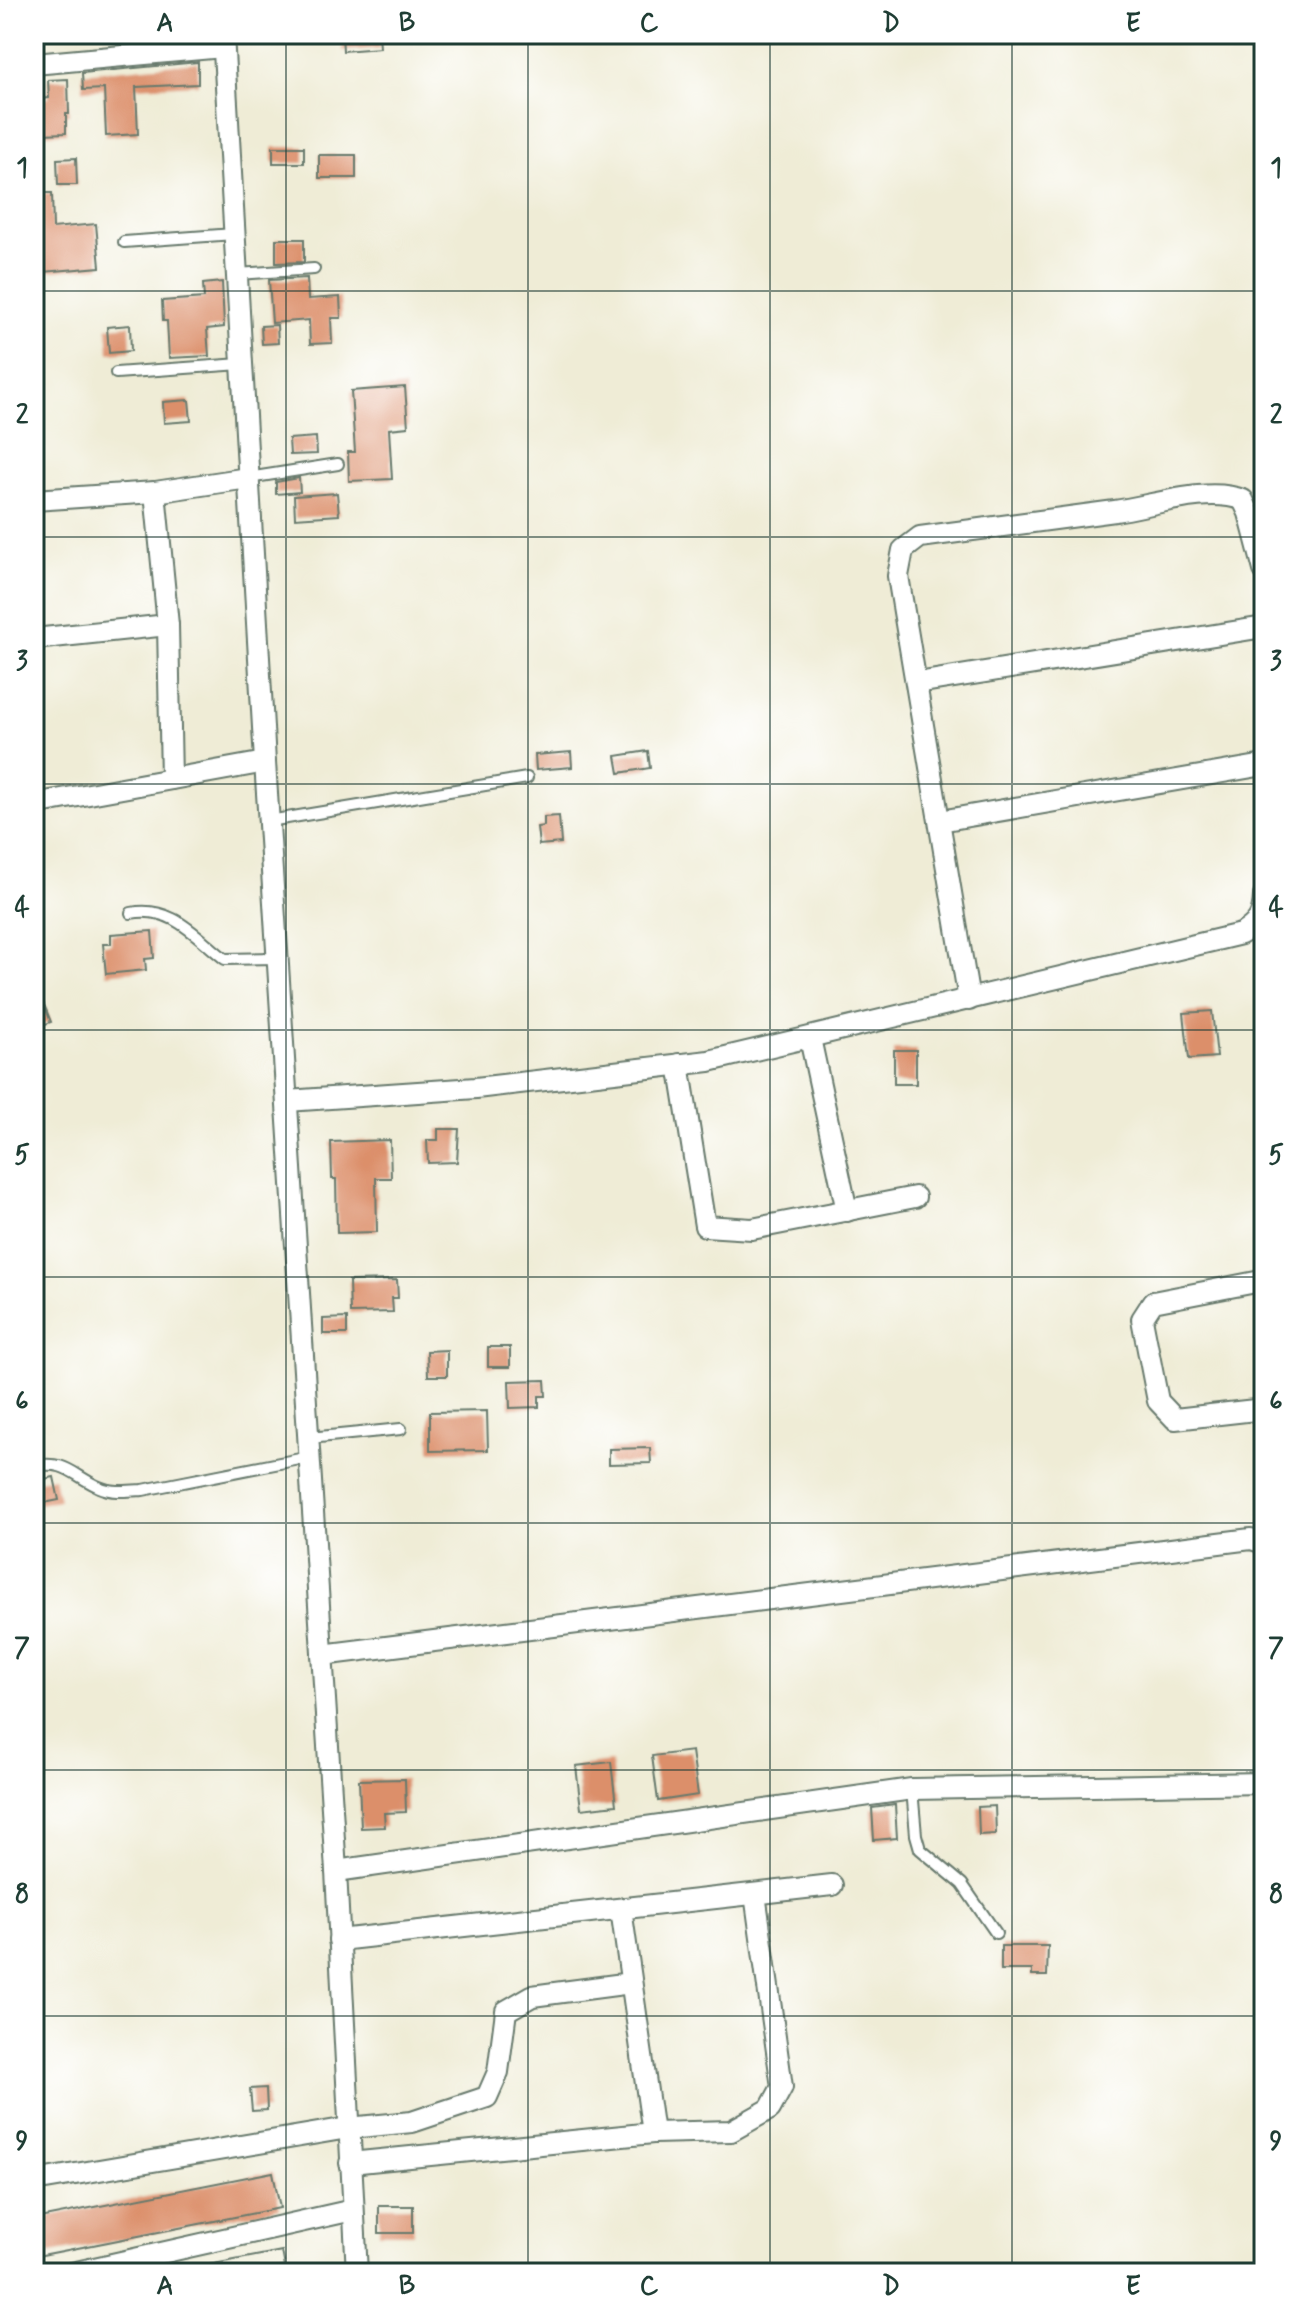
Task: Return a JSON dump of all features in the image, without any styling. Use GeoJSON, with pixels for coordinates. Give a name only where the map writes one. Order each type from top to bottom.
{"type":"FeatureCollection","features":[{"type":"Feature","properties":{"kind":"street"},"geometry":{"type":"LineString","coordinates":[[34,64],[223,41],[265,762],[336,1871],[357,2273]]}},
{"type":"Feature","properties":{"kind":"street"},"geometry":{"type":"LineString","coordinates":[[34,500],[155,492],[248,478]]}},
{"type":"Feature","properties":{"kind":"street"},"geometry":{"type":"LineString","coordinates":[[155,492],[168,625],[171,779]]}},
{"type":"Feature","properties":{"kind":"street"},"geometry":{"type":"LineString","coordinates":[[969,1000],[898,576],[903,550],[920,537],[1230,495],[1243,500],[1249,513],[1264,570]]}},
{"type":"Feature","properties":{"kind":"street"},"geometry":{"type":"LineString","coordinates":[[34,639],[168,625]]}},
{"type":"Feature","properties":{"kind":"street"},"geometry":{"type":"LineString","coordinates":[[917,683],[1264,627]]}},
{"type":"Feature","properties":{"kind":"street"},"geometry":{"type":"LineString","coordinates":[[34,804],[265,762]]}},
{"type":"Feature","properties":{"kind":"street"},"geometry":{"type":"LineString","coordinates":[[940,821],[1264,765]]}},
{"type":"Feature","properties":{"kind":"street"},"geometry":{"type":"LineString","coordinates":[[287,1101],[476,1088],[709,1061],[1241,934],[1262,920],[1264,896]]}},
{"type":"Feature","properties":{"kind":"street"},"geometry":{"type":"LineString","coordinates":[[810,1038],[847,1211]]}},
{"type":"Feature","properties":{"kind":"street"},"geometry":{"type":"LineString","coordinates":[[679,1064],[705,1226],[752,1229],[915,1197]]}},
{"type":"Feature","properties":{"kind":"street"},"geometry":{"type":"LineString","coordinates":[[1264,1283],[1261,1281],[1153,1302],[1142,1319],[1158,1401],[1175,1419],[1264,1409]]}},
{"type":"Feature","properties":{"kind":"street"},"geometry":{"type":"LineString","coordinates":[[322,1655],[1251,1539],[1264,1543]]}},
{"type":"Feature","properties":{"kind":"street"},"geometry":{"type":"LineString","coordinates":[[336,1871],[912,1789],[1264,1783]]}},
{"type":"Feature","properties":{"kind":"street"},"geometry":{"type":"LineString","coordinates":[[339,1940],[832,1885]]}},
{"type":"Feature","properties":{"kind":"street"},"geometry":{"type":"LineString","coordinates":[[350,2163],[653,2133],[731,2131],[770,2109],[782,2087],[755,1894]]}},
{"type":"Feature","properties":{"kind":"street"},"geometry":{"type":"LineString","coordinates":[[621,1909],[653,2133]]}},
{"type":"Feature","properties":{"kind":"street"},"geometry":{"type":"LineString","coordinates":[[34,2181],[348,2128],[412,2122],[487,2097],[498,2072],[506,2011],[532,1996],[631,1983]]}},
{"type":"Feature","properties":{"kind":"street"},"geometry":{"type":"LineString","coordinates":[[72,2273],[353,2210]]}},
{"type":"Feature","properties":{"kind":"lane"},"geometry":{"type":"LineString","coordinates":[[124,242],[234,234]]}},
{"type":"Feature","properties":{"kind":"lane"},"geometry":{"type":"LineString","coordinates":[[236,274],[314,269]]}},
{"type":"Feature","properties":{"kind":"lane"},"geometry":{"type":"LineString","coordinates":[[116,373],[241,364]]}},
{"type":"Feature","properties":{"kind":"lane"},"geometry":{"type":"LineString","coordinates":[[248,478],[338,464]]}},
{"type":"Feature","properties":{"kind":"lane"},"geometry":{"type":"LineString","coordinates":[[269,821],[527,778]]}},
{"type":"Feature","properties":{"kind":"lane"},"geometry":{"type":"LineString","coordinates":[[131,913],[145,910],[170,916],[188,927],[225,959],[278,958]]}},
{"type":"Feature","properties":{"kind":"lane"},"geometry":{"type":"LineString","coordinates":[[34,1466],[58,1464],[98,1486],[125,1491],[143,1490],[309,1448],[401,1429]]}},
{"type":"Feature","properties":{"kind":"lane"},"geometry":{"type":"LineString","coordinates":[[912,1789],[920,1849],[962,1884],[996,1933]]}},
{"type":"Feature","properties":{"kind":"building"},"geometry":{"type":"Polygon","coordinates":[[[342,34],[379,34],[380,48],[343,51],[342,34]]]}},
{"type":"Feature","properties":{"kind":"building"},"geometry":{"type":"Polygon","coordinates":[[[198,62],[198,84],[136,87],[138,134],[106,136],[104,89],[83,90],[82,73],[198,62]]]}},
{"type":"Feature","properties":{"kind":"building"},"geometry":{"type":"Polygon","coordinates":[[[68,79],[66,133],[42,134],[40,99],[49,98],[48,80],[68,79]]]}},
{"type":"Feature","properties":{"kind":"building"},"geometry":{"type":"Polygon","coordinates":[[[273,147],[304,147],[304,163],[273,163],[273,147]]]}},
{"type":"Feature","properties":{"kind":"building"},"geometry":{"type":"Polygon","coordinates":[[[319,155],[356,155],[356,178],[319,178],[319,155]]]}},
{"type":"Feature","properties":{"kind":"building"},"geometry":{"type":"Polygon","coordinates":[[[76,158],[77,185],[58,185],[57,159],[76,158]]]}},
{"type":"Feature","properties":{"kind":"building"},"geometry":{"type":"Polygon","coordinates":[[[36,193],[52,193],[53,228],[96,224],[100,267],[43,272],[36,193]]]}},
{"type":"Feature","properties":{"kind":"building"},"geometry":{"type":"Polygon","coordinates":[[[276,239],[304,239],[304,262],[276,263],[276,239]]]}},
{"type":"Feature","properties":{"kind":"building"},"geometry":{"type":"Polygon","coordinates":[[[307,278],[308,299],[340,297],[341,318],[331,318],[332,343],[310,344],[309,320],[272,323],[269,280],[307,278]]]}},
{"type":"Feature","properties":{"kind":"building"},"geometry":{"type":"Polygon","coordinates":[[[222,282],[224,327],[207,329],[209,356],[169,358],[167,321],[163,321],[162,301],[204,298],[203,284],[222,282]]]}},
{"type":"Feature","properties":{"kind":"building"},"geometry":{"type":"Polygon","coordinates":[[[130,325],[131,351],[109,353],[107,327],[130,325]]]}},
{"type":"Feature","properties":{"kind":"building"},"geometry":{"type":"Polygon","coordinates":[[[277,325],[278,343],[262,344],[261,326],[277,325]]]}},
{"type":"Feature","properties":{"kind":"building"},"geometry":{"type":"Polygon","coordinates":[[[405,387],[408,427],[389,429],[392,479],[349,481],[348,452],[355,452],[351,391],[405,387]]]}},
{"type":"Feature","properties":{"kind":"building"},"geometry":{"type":"Polygon","coordinates":[[[189,400],[191,421],[164,423],[163,402],[189,400]]]}},
{"type":"Feature","properties":{"kind":"building"},"geometry":{"type":"Polygon","coordinates":[[[316,437],[317,454],[290,455],[289,439],[316,437]]]}},
{"type":"Feature","properties":{"kind":"building"},"geometry":{"type":"Polygon","coordinates":[[[299,478],[300,492],[276,494],[276,482],[299,478]]]}},
{"type":"Feature","properties":{"kind":"building"},"geometry":{"type":"Polygon","coordinates":[[[337,493],[339,515],[295,518],[294,496],[337,493]]]}},
{"type":"Feature","properties":{"kind":"building"},"geometry":{"type":"Polygon","coordinates":[[[648,751],[650,768],[619,773],[616,756],[648,751]]]}},
{"type":"Feature","properties":{"kind":"building"},"geometry":{"type":"Polygon","coordinates":[[[571,752],[572,767],[536,770],[535,755],[571,752]]]}},
{"type":"Feature","properties":{"kind":"building"},"geometry":{"type":"Polygon","coordinates":[[[559,816],[561,843],[539,845],[537,827],[544,826],[544,817],[559,816]]]}},
{"type":"Feature","properties":{"kind":"building"},"geometry":{"type":"Polygon","coordinates":[[[152,931],[154,958],[145,959],[146,970],[106,974],[103,944],[111,944],[111,934],[152,931]]]}},
{"type":"Feature","properties":{"kind":"building"},"geometry":{"type":"Polygon","coordinates":[[[34,980],[51,1022],[34,1028],[34,980]]]}},
{"type":"Feature","properties":{"kind":"building"},"geometry":{"type":"Polygon","coordinates":[[[1212,1011],[1217,1057],[1189,1059],[1184,1013],[1212,1011]]]}},
{"type":"Feature","properties":{"kind":"building"},"geometry":{"type":"Polygon","coordinates":[[[894,1050],[916,1050],[916,1084],[894,1084],[894,1050]]]}},
{"type":"Feature","properties":{"kind":"building"},"geometry":{"type":"Polygon","coordinates":[[[438,1129],[459,1129],[457,1162],[428,1163],[427,1140],[438,1140],[438,1129]]]}},
{"type":"Feature","properties":{"kind":"building"},"geometry":{"type":"Polygon","coordinates":[[[390,1140],[391,1178],[376,1178],[377,1232],[337,1233],[336,1179],[332,1179],[331,1142],[390,1140]]]}},
{"type":"Feature","properties":{"kind":"building"},"geometry":{"type":"Polygon","coordinates":[[[397,1280],[398,1298],[392,1298],[393,1312],[350,1313],[349,1281],[397,1280]]]}},
{"type":"Feature","properties":{"kind":"building"},"geometry":{"type":"Polygon","coordinates":[[[347,1318],[347,1334],[323,1334],[323,1319],[347,1318]]]}},
{"type":"Feature","properties":{"kind":"building"},"geometry":{"type":"Polygon","coordinates":[[[488,1347],[510,1347],[510,1367],[488,1367],[488,1347]]]}},
{"type":"Feature","properties":{"kind":"building"},"geometry":{"type":"Polygon","coordinates":[[[447,1350],[447,1376],[428,1376],[427,1351],[447,1350]]]}},
{"type":"Feature","properties":{"kind":"building"},"geometry":{"type":"Polygon","coordinates":[[[545,1380],[546,1396],[539,1396],[539,1407],[510,1408],[509,1381],[545,1380]]]}},
{"type":"Feature","properties":{"kind":"building"},"geometry":{"type":"Polygon","coordinates":[[[487,1411],[488,1450],[430,1451],[430,1412],[487,1411]]]}},
{"type":"Feature","properties":{"kind":"building"},"geometry":{"type":"Polygon","coordinates":[[[650,1448],[651,1463],[609,1464],[609,1449],[650,1448]]]}},
{"type":"Feature","properties":{"kind":"building"},"geometry":{"type":"Polygon","coordinates":[[[54,1477],[59,1500],[34,1505],[34,1481],[54,1477]]]}},
{"type":"Feature","properties":{"kind":"building"},"geometry":{"type":"Polygon","coordinates":[[[692,1751],[698,1795],[658,1801],[652,1756],[692,1751]]]}},
{"type":"Feature","properties":{"kind":"building"},"geometry":{"type":"Polygon","coordinates":[[[611,1762],[616,1805],[581,1809],[576,1766],[611,1762]]]}},
{"type":"Feature","properties":{"kind":"building"},"geometry":{"type":"Polygon","coordinates":[[[405,1779],[406,1812],[384,1813],[385,1827],[361,1828],[359,1780],[405,1779]]]}},
{"type":"Feature","properties":{"kind":"building"},"geometry":{"type":"Polygon","coordinates":[[[895,1805],[897,1838],[874,1840],[872,1808],[895,1805]]]}},
{"type":"Feature","properties":{"kind":"building"},"geometry":{"type":"Polygon","coordinates":[[[995,1806],[996,1834],[979,1835],[978,1807],[995,1806]]]}},
{"type":"Feature","properties":{"kind":"building"},"geometry":{"type":"Polygon","coordinates":[[[1001,1946],[1048,1946],[1047,1976],[1032,1976],[1032,1970],[1001,1970],[1001,1946]]]}},
{"type":"Feature","properties":{"kind":"building"},"geometry":{"type":"Polygon","coordinates":[[[266,2088],[267,2110],[252,2111],[250,2089],[266,2088]]]}},
{"type":"Feature","properties":{"kind":"building"},"geometry":{"type":"Polygon","coordinates":[[[273,2172],[280,2208],[37,2256],[34,2219],[273,2172]]]}},
{"type":"Feature","properties":{"kind":"building"},"geometry":{"type":"Polygon","coordinates":[[[379,2206],[413,2206],[413,2233],[379,2233],[379,2206]]]}},
{"type":"Feature","properties":{"kind":"building"},"geometry":{"type":"Polygon","coordinates":[[[282,2251],[285,2267],[264,2270],[265,2273],[209,2273],[208,2265],[282,2251]]]}}]}
